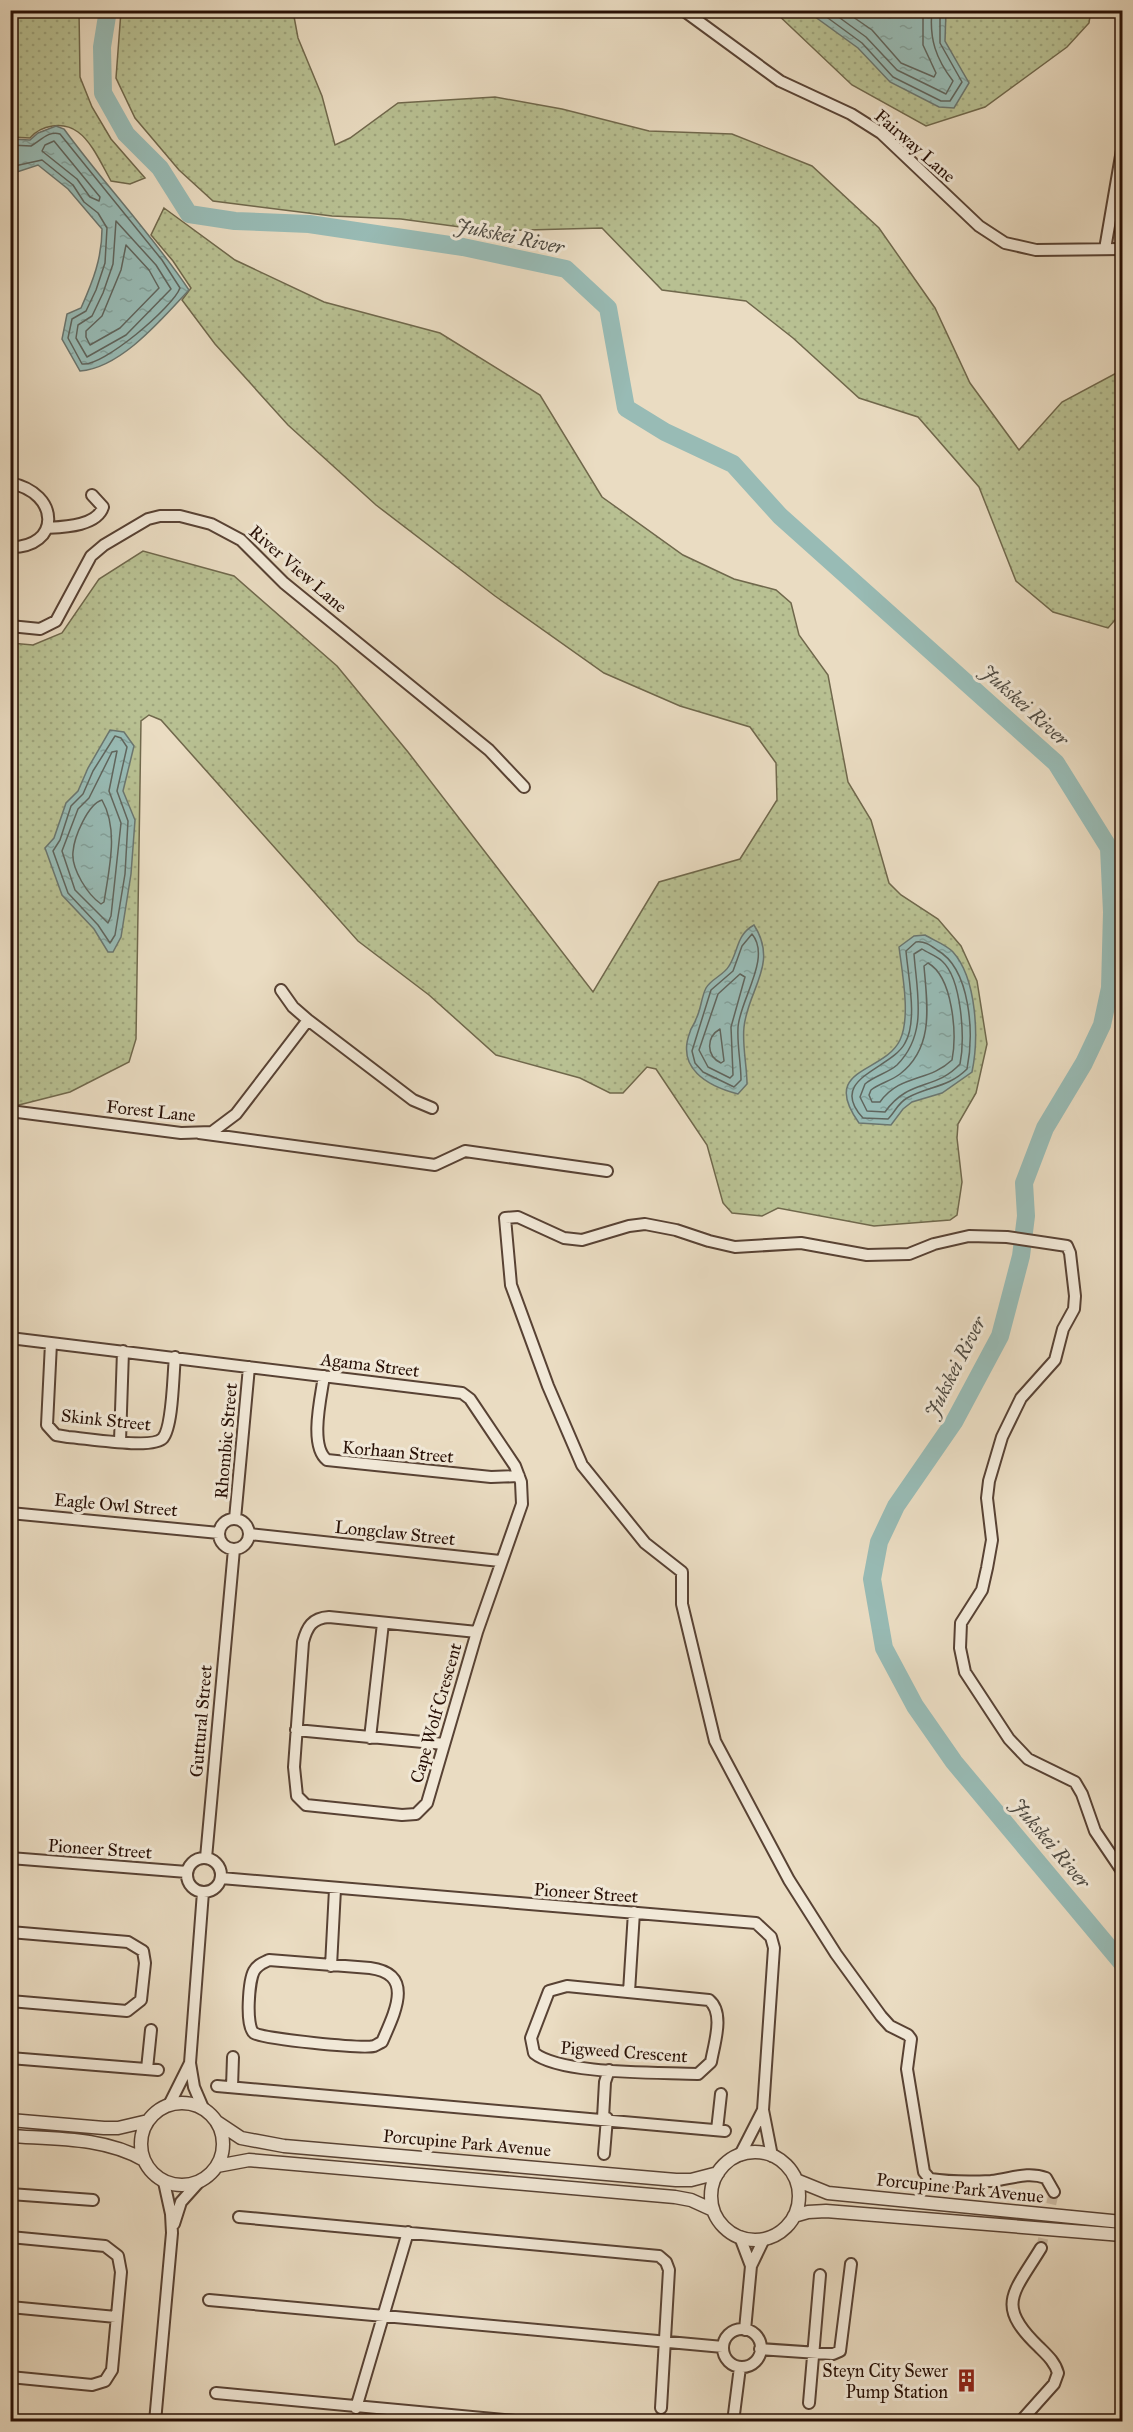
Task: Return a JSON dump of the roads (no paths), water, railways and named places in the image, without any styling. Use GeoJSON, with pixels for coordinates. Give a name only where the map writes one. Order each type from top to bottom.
{"type":"FeatureCollection","features":[{"type":"Feature","properties":{"kind":"street","name":"Fairway Lane"},"geometry":{"type":"LineString","coordinates":[[683,10],[780,81],[851,114],[881,133],[979,226],[998,239],[1027,249],[1122,249]]}},
{"type":"Feature","properties":{"kind":"street"},"geometry":{"type":"LineString","coordinates":[[1105,249],[1122,150]]}},
{"type":"Feature","properties":{"kind":"street"},"geometry":{"type":"LineString","coordinates":[[10,483],[30,490],[46,504],[49,514],[47,528]]}},
{"type":"Feature","properties":{"kind":"street"},"geometry":{"type":"LineString","coordinates":[[10,547],[30,544],[47,528],[84,523],[99,514],[103,507],[92,495]]}},
{"type":"Feature","properties":{"kind":"street","name":"River View Lane"},"geometry":{"type":"LineString","coordinates":[[10,626],[40,629],[56,621],[91,556],[104,545],[148,519],[174,516],[211,524],[241,540],[284,583],[489,750],[524,788]]}},
{"type":"Feature","properties":{"kind":"street"},"geometry":{"type":"LineString","coordinates":[[281,990],[293,1007],[308,1020],[412,1100],[432,1108]]}},
{"type":"Feature","properties":{"kind":"street","name":"Forest Lane"},"geometry":{"type":"LineString","coordinates":[[10,1111],[199,1133],[217,1130],[231,1119],[308,1020]]}},
{"type":"Feature","properties":{"kind":"street"},"geometry":{"type":"LineString","coordinates":[[199,1133],[435,1165],[465,1151],[606,1171]]}},
{"type":"Feature","properties":{"kind":"street"},"geometry":{"type":"LineString","coordinates":[[1054,2192],[1046,2178],[1035,2174],[992,2181],[944,2181],[930,2179],[924,2172],[907,2069],[911,2039],[908,2035],[890,2026],[881,2016],[836,1954],[789,1880],[715,1741],[682,1604],[682,1572],[645,1543],[582,1465],[548,1386],[511,1285],[504,1221],[508,1216],[518,1217],[564,1238],[582,1240],[629,1226],[645,1224],[676,1230],[735,1247],[801,1243],[867,1255],[909,1254],[934,1244],[969,1236],[1007,1237],[1053,1243],[1069,1249],[1075,1306],[1063,1329],[1054,1360],[1014,1409],[992,1468],[987,1498],[992,1540],[990,1554],[982,1590],[961,1623],[961,1661],[965,1672],[1019,1751],[1028,1759],[1075,1782],[1082,1794],[1095,1831],[1122,1871]]}},
{"type":"Feature","properties":{"kind":"street","name":"Agama Street"},"geometry":{"type":"LineString","coordinates":[[10,1338],[462,1394],[470,1399],[519,1476],[522,1504],[500,1561],[477,1632]]}},
{"type":"Feature","properties":{"kind":"street","name":"Skink Street"},"geometry":{"type":"LineString","coordinates":[[51,1343],[46,1412],[49,1430],[63,1437],[151,1444],[164,1437],[168,1424],[175,1357]]}},
{"type":"Feature","properties":{"kind":"street"},"geometry":{"type":"LineString","coordinates":[[120,1441],[123,1351]]}},
{"type":"Feature","properties":{"kind":"street","name":"Rhombic Street"},"geometry":{"type":"LineString","coordinates":[[235,1519],[249,1367]]}},
{"type":"Feature","properties":{"kind":"street","name":"Korhaan Street"},"geometry":{"type":"LineString","coordinates":[[324,1376],[318,1442],[320,1454],[330,1462],[491,1477],[519,1476]]}},
{"type":"Feature","properties":{"kind":"street","name":"Eagle Owl Street"},"geometry":{"type":"LineString","coordinates":[[10,1512],[219,1533]]}},
{"type":"Feature","properties":{"kind":"street"},"geometry":{"type":"LineString","coordinates":[[235,1519],[243,1521],[250,1534],[247,1542],[234,1549],[223,1544],[219,1533],[227,1520],[235,1519]]}},
{"type":"Feature","properties":{"kind":"street","name":"Longclaw Street"},"geometry":{"type":"LineString","coordinates":[[250,1534],[500,1561]]}},
{"type":"Feature","properties":{"kind":"street","name":"Guttural Street"},"geometry":{"type":"LineString","coordinates":[[206,1858],[234,1549]]}},
{"type":"Feature","properties":{"kind":"street","name":"Cape Wolf Crescent"},"geometry":{"type":"LineString","coordinates":[[329,1617],[477,1632],[427,1803],[416,1814],[395,1815],[338,1810],[306,1805],[297,1796],[294,1767],[303,1642],[306,1630],[312,1623],[319,1618],[329,1617]]}},
{"type":"Feature","properties":{"kind":"street"},"geometry":{"type":"LineString","coordinates":[[370,1738],[382,1623]]}},
{"type":"Feature","properties":{"kind":"street"},"geometry":{"type":"LineString","coordinates":[[296,1730],[444,1744]]}},
{"type":"Feature","properties":{"kind":"street","name":"Pioneer Street"},"geometry":{"type":"LineString","coordinates":[[10,1858],[187,1872]]}},
{"type":"Feature","properties":{"kind":"street"},"geometry":{"type":"LineString","coordinates":[[206,1858],[219,1867],[221,1878],[216,1887],[202,1892],[189,1882],[187,1872],[196,1860],[206,1858]]}},
{"type":"Feature","properties":{"kind":"street","name":"Pioneer Street"},"geometry":{"type":"LineString","coordinates":[[221,1878],[756,1923],[771,1937],[774,1965],[763,2110]]}},
{"type":"Feature","properties":{"kind":"street"},"geometry":{"type":"LineString","coordinates":[[331,1966],[334,1889]]}},
{"type":"Feature","properties":{"kind":"street"},"geometry":{"type":"LineString","coordinates":[[172,2233],[181,2202],[198,2182],[217,2166],[224,2140],[217,2122],[203,2108],[194,2087],[190,2063],[202,1892]]}},
{"type":"Feature","properties":{"kind":"street"},"geometry":{"type":"LineString","coordinates":[[629,1992],[634,1912]]}},
{"type":"Feature","properties":{"kind":"street"},"geometry":{"type":"LineString","coordinates":[[10,1932],[128,1942],[143,1951],[145,1963],[141,2000],[128,2011],[10,2001]]}},
{"type":"Feature","properties":{"kind":"street"},"geometry":{"type":"LineString","coordinates":[[269,1960],[331,1966],[386,1970],[393,1975],[398,1992],[382,2042],[373,2046],[344,2045],[270,2038],[255,2033],[249,2025],[250,2001],[252,1975],[260,1963],[269,1960]]}},
{"type":"Feature","properties":{"kind":"street","name":"Pigweed Crescent"},"geometry":{"type":"LineString","coordinates":[[558,1987],[629,1992],[703,1998],[715,2005],[717,2014],[711,2062],[698,2074],[609,2074],[543,2060],[534,2052],[531,2037],[549,1991],[558,1987]]}},
{"type":"Feature","properties":{"kind":"street"},"geometry":{"type":"LineString","coordinates":[[10,2058],[153,2070],[151,2030]]}},
{"type":"Feature","properties":{"kind":"street"},"geometry":{"type":"LineString","coordinates":[[232,2087],[233,2057]]}},
{"type":"Feature","properties":{"kind":"street"},"geometry":{"type":"LineString","coordinates":[[10,2120],[104,2128],[118,2128],[148,2121],[169,2105],[190,2063]]}},
{"type":"Feature","properties":{"kind":"street"},"geometry":{"type":"LineString","coordinates":[[604,2154],[612,2083],[609,2074]]}},
{"type":"Feature","properties":{"kind":"street"},"geometry":{"type":"LineString","coordinates":[[217,2086],[607,2118],[721,2130],[721,2094]]}},
{"type":"Feature","properties":{"kind":"street"},"geometry":{"type":"LineString","coordinates":[[169,2105],[185,2103],[203,2108]]}},
{"type":"Feature","properties":{"kind":"street"},"geometry":{"type":"LineString","coordinates":[[740,2155],[763,2110]]}},
{"type":"Feature","properties":{"kind":"street"},"geometry":{"type":"LineString","coordinates":[[763,2110],[772,2156]]}},
{"type":"Feature","properties":{"kind":"street"},"geometry":{"type":"LineString","coordinates":[[148,2121],[141,2139],[144,2160],[151,2172],[175,2185],[198,2182]]}},
{"type":"Feature","properties":{"kind":"street","name":"Porcupine Park Avenue"},"geometry":{"type":"LineString","coordinates":[[217,2122],[241,2138],[284,2146],[676,2180],[691,2180],[718,2173]]}},
{"type":"Feature","properties":{"kind":"street"},"geometry":{"type":"LineString","coordinates":[[10,2136],[108,2145],[127,2150],[144,2160]]}},
{"type":"Feature","properties":{"kind":"street"},"geometry":{"type":"LineString","coordinates":[[762,2153],[772,2156],[782,2162],[796,2180],[798,2204],[794,2216],[782,2231],[764,2239],[740,2237],[723,2227],[713,2210],[711,2191],[718,2173],[727,2162],[740,2155],[762,2153]]}},
{"type":"Feature","properties":{"kind":"street","name":"Porcupine Park Avenue"},"geometry":{"type":"LineString","coordinates":[[217,2166],[249,2160],[675,2197],[691,2200],[713,2210]]}},
{"type":"Feature","properties":{"kind":"street","name":"Porcupine Park Avenue"},"geometry":{"type":"LineString","coordinates":[[796,2180],[828,2193],[1122,2222]]}},
{"type":"Feature","properties":{"kind":"street"},"geometry":{"type":"LineString","coordinates":[[155,2421],[172,2233],[171,2214],[164,2181]]}},
{"type":"Feature","properties":{"kind":"street"},"geometry":{"type":"LineString","coordinates":[[10,2194],[93,2200]]}},
{"type":"Feature","properties":{"kind":"street","name":"Porcupine Park Avenue"},"geometry":{"type":"LineString","coordinates":[[794,2216],[826,2211],[1122,2235]]}},
{"type":"Feature","properties":{"kind":"street"},"geometry":{"type":"LineString","coordinates":[[239,2217],[659,2256],[666,2262],[669,2270],[661,2408]]}},
{"type":"Feature","properties":{"kind":"street"},"geometry":{"type":"LineString","coordinates":[[356,2408],[408,2232]]}},
{"type":"Feature","properties":{"kind":"street"},"geometry":{"type":"LineString","coordinates":[[10,2237],[105,2246],[113,2250],[120,2264],[112,2370],[105,2381],[92,2385],[10,2378]]}},
{"type":"Feature","properties":{"kind":"street"},"geometry":{"type":"LineString","coordinates":[[740,2237],[751,2266]]}},
{"type":"Feature","properties":{"kind":"street"},"geometry":{"type":"LineString","coordinates":[[745,2330],[751,2266],[764,2239]]}},
{"type":"Feature","properties":{"kind":"street"},"geometry":{"type":"LineString","coordinates":[[1020,2421],[1054,2384],[1058,2373],[1053,2361],[1024,2334],[1012,2315],[1014,2292],[1041,2248]]}},
{"type":"Feature","properties":{"kind":"street"},"geometry":{"type":"LineString","coordinates":[[760,2349],[833,2354],[840,2351],[851,2264]]}},
{"type":"Feature","properties":{"kind":"street"},"geometry":{"type":"LineString","coordinates":[[809,2403],[820,2275]]}},
{"type":"Feature","properties":{"kind":"street"},"geometry":{"type":"LineString","coordinates":[[209,2300],[383,2314],[723,2347]]}},
{"type":"Feature","properties":{"kind":"street"},"geometry":{"type":"LineString","coordinates":[[10,2307],[116,2317]]}},
{"type":"Feature","properties":{"kind":"street"},"geometry":{"type":"LineString","coordinates":[[745,2330],[758,2339],[760,2349],[756,2360],[740,2367],[729,2362],[723,2347],[728,2335],[745,2330]]}},
{"type":"Feature","properties":{"kind":"street"},"geometry":{"type":"LineString","coordinates":[[733,2421],[740,2367]]}},
{"type":"Feature","properties":{"kind":"street"},"geometry":{"type":"LineString","coordinates":[[216,2393],[356,2408],[525,2421]]}},
{"type":"Feature","properties":{"kind":"water"},"geometry":{"type":"Polygon","coordinates":[[[807,11],[946,11],[945,41],[969,83],[954,108],[939,107],[890,82],[858,48],[807,11]]]}},
{"type":"Feature","properties":{"kind":"water"},"geometry":{"type":"Polygon","coordinates":[[[56,126],[64,129],[189,290],[153,328],[125,352],[95,368],[80,371],[62,339],[67,314],[81,308],[93,279],[99,260],[102,229],[68,189],[38,165],[11,174],[11,139],[30,140],[38,133],[56,126]]]}},
{"type":"Feature","properties":{"kind":"water"},"geometry":{"type":"Polygon","coordinates":[[[110,730],[124,732],[134,746],[123,791],[135,820],[131,874],[121,937],[113,952],[108,952],[94,929],[62,895],[45,848],[54,838],[66,803],[78,791],[88,768],[110,730]]]}},
{"type":"Feature","properties":{"kind":"water"},"geometry":{"type":"Polygon","coordinates":[[[754,925],[764,952],[763,964],[744,1027],[747,1084],[738,1094],[715,1086],[697,1074],[687,1056],[687,1045],[706,988],[727,969],[744,933],[754,925]]]}},
{"type":"Feature","properties":{"kind":"water"},"geometry":{"type":"Polygon","coordinates":[[[925,935],[953,952],[967,977],[975,1026],[972,1072],[942,1093],[912,1102],[903,1109],[891,1125],[859,1123],[849,1105],[846,1091],[850,1081],[858,1073],[892,1051],[900,1040],[905,1007],[899,947],[914,936],[925,935]]]}},
{"type":"Feature","properties":{"kind":"waterway","name":"Jukskei River"},"geometry":{"type":"LineString","coordinates":[[108,10],[102,47],[103,93],[126,134],[160,168],[189,214],[235,221],[309,224],[463,247],[566,269],[608,308],[626,408],[665,432],[733,464],[780,516],[1056,763],[1109,848],[1112,912],[1110,988],[1102,1025],[1084,1063],[1045,1128],[1024,1183],[1026,1216],[1021,1256],[1000,1336],[954,1422],[896,1506],[879,1542],[872,1579],[884,1648],[915,1706],[954,1762],[1122,1963]]}},
{"type":"Feature","properties":{"kind":"tunnel"},"geometry":{"type":"LineString","coordinates":[[1041,2248],[1054,2192]]}},
{"type":"Feature","properties":{"kind":"place","name":"Steyn City Sewer Pump Station"},"geometry":{"type":"Point","coordinates":[966,2381]}}]}
